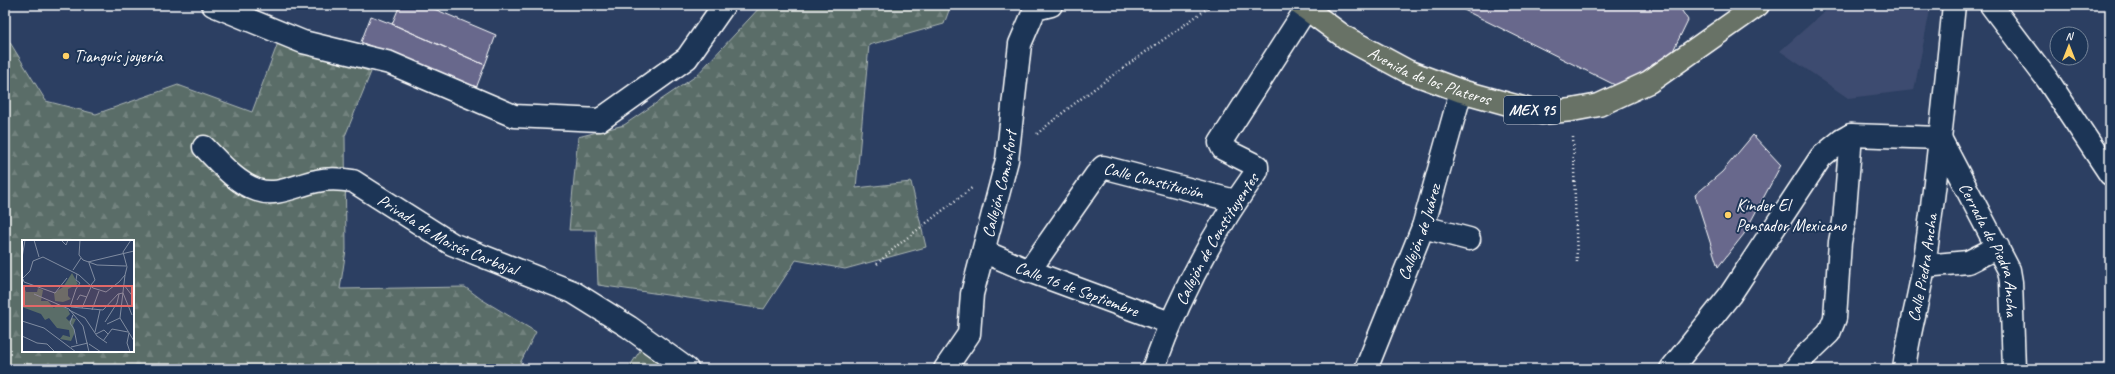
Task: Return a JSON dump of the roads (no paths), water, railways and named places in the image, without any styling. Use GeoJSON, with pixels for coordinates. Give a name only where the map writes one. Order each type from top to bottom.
{"type":"FeatureCollection","features":[{"type":"Feature","properties":{"kind":"main road","name":"Avenida de los Plateros"},"geometry":{"type":"LineString","coordinates":[[1303,7],[1346,38],[1406,71],[1461,91],[1541,112],[1572,110],[1599,105],[1650,82],[1758,5]]}},
{"type":"Feature","properties":{"kind":"street"},"geometry":{"type":"LineString","coordinates":[[213,5],[303,42],[390,63],[514,116],[600,120],[687,58],[724,5]]}},
{"type":"Feature","properties":{"kind":"street","name":"Callejón Comonfort"},"geometry":{"type":"LineString","coordinates":[[945,369],[969,334],[972,294],[1007,160],[1020,44],[1035,9],[1051,5]]}},
{"type":"Feature","properties":{"kind":"street","name":"Calle Piedra Ancha"},"geometry":{"type":"LineString","coordinates":[[1904,369],[1906,347],[1918,303],[1938,165],[1954,5]]}},
{"type":"Feature","properties":{"kind":"street"},"geometry":{"type":"LineString","coordinates":[[1991,5],[2047,79],[2110,174]]}},
{"type":"Feature","properties":{"kind":"street","name":"Callejón de Constituyentes"},"geometry":{"type":"LineString","coordinates":[[1153,369],[1170,323],[1235,201],[1257,171],[1257,166],[1223,149],[1220,143],[1303,7]]}},
{"type":"Feature","properties":{"kind":"street","name":"Callejón de Juárez"},"geometry":{"type":"LineString","coordinates":[[1366,369],[1423,227],[1461,91]]}},
{"type":"Feature","properties":{"kind":"street"},"geometry":{"type":"LineString","coordinates":[[1671,369],[1730,295],[1821,157],[1842,140],[1851,135],[1940,138]]}},
{"type":"Feature","properties":{"kind":"street"},"geometry":{"type":"LineString","coordinates":[[1795,369],[1805,356],[1830,333],[1835,318],[1840,242],[1844,222],[1851,135]]}},
{"type":"Feature","properties":{"kind":"street","name":"Cerrada de Piedra Ancha"},"geometry":{"type":"LineString","coordinates":[[1940,138],[2009,270],[2011,282],[2014,369]]}},
{"type":"Feature","properties":{"kind":"street","name":"Privada de Moisés Carbajal"},"geometry":{"type":"LineString","coordinates":[[204,148],[234,176],[256,190],[274,193],[317,181],[338,178],[353,181],[452,244],[573,292],[629,326],[687,369]]}},
{"type":"Feature","properties":{"kind":"street","name":"Calle Constitución"},"geometry":{"type":"LineString","coordinates":[[1029,271],[1103,167],[1235,201]]}},
{"type":"Feature","properties":{"kind":"street"},"geometry":{"type":"LineString","coordinates":[[1423,227],[1468,239]]}},
{"type":"Feature","properties":{"kind":"street"},"geometry":{"type":"LineString","coordinates":[[1924,266],[1968,262],[1998,247]]}},
{"type":"Feature","properties":{"kind":"street","name":"Calle 16 de Septiembre"},"geometry":{"type":"LineString","coordinates":[[984,252],[1029,271],[1170,323]]}},
{"type":"Feature","properties":{"kind":"place","name":"Tianguis joyería"},"geometry":{"type":"Point","coordinates":[66,56]}},
{"type":"Feature","properties":{"kind":"place","name":"Kinder El Pensador Mexicano"},"geometry":{"type":"Point","coordinates":[1728,215]}}]}
